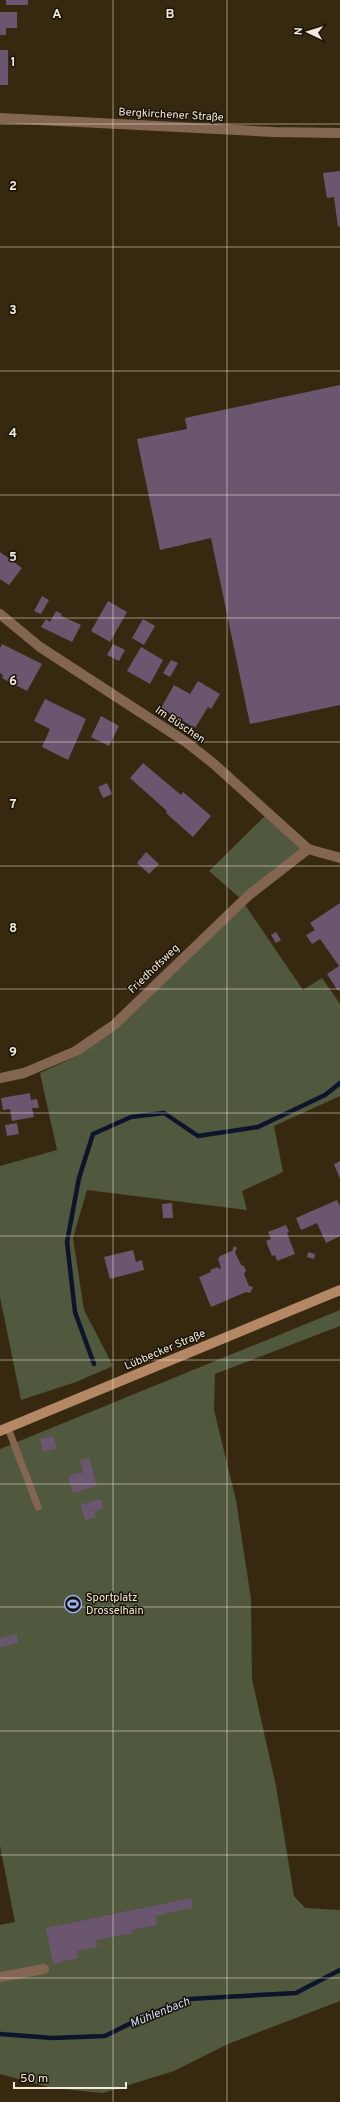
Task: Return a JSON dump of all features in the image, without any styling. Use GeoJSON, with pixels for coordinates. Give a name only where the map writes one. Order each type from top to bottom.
{"type":"FeatureCollection","features":[{"type":"Feature","properties":{"kind":"main road","name":"Lübbecker Straße"},"geometry":{"type":"LineString","coordinates":[[4,1430],[340,1290]]}},
{"type":"Feature","properties":{"kind":"street","name":"Bergkirchener Straße"},"geometry":{"type":"LineString","coordinates":[[0,118],[274,132],[340,133]]}},
{"type":"Feature","properties":{"kind":"street","name":"Im Büschen"},"geometry":{"type":"LineString","coordinates":[[0,614],[40,647],[186,742],[214,764],[308,849],[340,858]]}},
{"type":"Feature","properties":{"kind":"street","name":"Friedhofsweg"},"geometry":{"type":"LineString","coordinates":[[0,1078],[24,1072],[76,1051],[114,1025],[249,895],[308,849]]}},
{"type":"Feature","properties":{"kind":"street"},"geometry":{"type":"LineString","coordinates":[[0,1978],[44,1969]]}},
{"type":"Feature","properties":{"kind":"lane"},"geometry":{"type":"LineString","coordinates":[[4,1430],[38,1507]]}},
{"type":"Feature","properties":{"kind":"green space"},"geometry":{"type":"Polygon","coordinates":[[[265,816],[304,850],[241,899],[209,871],[265,816]]]}},
{"type":"Feature","properties":{"kind":"green space"},"geometry":{"type":"Polygon","coordinates":[[[241,899],[303,990],[322,978],[340,1004],[340,1096],[274,1126],[283,1172],[242,1191],[247,1210],[87,1190],[73,1238],[84,1310],[113,1366],[76,1382],[21,1400],[0,1297],[0,1166],[57,1150],[40,1073],[79,1055],[241,899]]]}},
{"type":"Feature","properties":{"kind":"green space"},"geometry":{"type":"Polygon","coordinates":[[[340,1310],[340,1326],[215,1374],[214,1410],[236,1500],[251,1599],[252,1679],[276,1786],[294,1896],[305,1908],[340,1910],[340,2001],[228,2044],[174,2071],[103,2093],[52,2088],[0,2074],[0,1925],[15,1922],[0,1846],[0,1449],[340,1310]]]}},
{"type":"Feature","properties":{"kind":"building"},"geometry":{"type":"Polygon","coordinates":[[[6,0],[28,0],[28,5],[6,5],[6,0]]]}},
{"type":"Feature","properties":{"kind":"building"},"geometry":{"type":"Polygon","coordinates":[[[0,12],[17,12],[17,28],[6,28],[6,35],[0,35],[0,12]]]}},
{"type":"Feature","properties":{"kind":"building"},"geometry":{"type":"Polygon","coordinates":[[[0,50],[8,50],[8,85],[0,85],[0,50]]]}},
{"type":"Feature","properties":{"kind":"building"},"geometry":{"type":"Polygon","coordinates":[[[340,171],[340,226],[338,227],[334,197],[327,198],[323,173],[340,171]]]}},
{"type":"Feature","properties":{"kind":"building"},"geometry":{"type":"Polygon","coordinates":[[[340,385],[340,705],[250,724],[211,538],[160,550],[137,439],[187,429],[185,418],[340,385]]]}},
{"type":"Feature","properties":{"kind":"building"},"geometry":{"type":"Polygon","coordinates":[[[0,552],[22,568],[9,585],[0,579],[0,552]]]}},
{"type":"Feature","properties":{"kind":"building"},"geometry":{"type":"Polygon","coordinates":[[[42,596],[49,600],[41,614],[34,611],[42,596]]]}},
{"type":"Feature","properties":{"kind":"building"},"geometry":{"type":"Polygon","coordinates":[[[108,601],[127,612],[110,642],[91,631],[108,601]]]}},
{"type":"Feature","properties":{"kind":"building"},"geometry":{"type":"Polygon","coordinates":[[[56,611],[62,614],[61,616],[81,625],[72,642],[41,627],[46,619],[50,622],[56,611]]]}},
{"type":"Feature","properties":{"kind":"building"},"geometry":{"type":"Polygon","coordinates":[[[143,619],[155,626],[144,645],[132,638],[143,619]]]}},
{"type":"Feature","properties":{"kind":"building"},"geometry":{"type":"Polygon","coordinates":[[[2,644],[42,664],[27,691],[2,678],[3,675],[0,673],[0,648],[2,644]]]}},
{"type":"Feature","properties":{"kind":"building"},"geometry":{"type":"Polygon","coordinates":[[[113,644],[125,650],[119,661],[107,655],[113,644]]]}},
{"type":"Feature","properties":{"kind":"building"},"geometry":{"type":"Polygon","coordinates":[[[141,647],[163,660],[150,684],[127,671],[141,647]]]}},
{"type":"Feature","properties":{"kind":"building"},"geometry":{"type":"Polygon","coordinates":[[[171,660],[178,663],[170,677],[163,673],[171,660]]]}},
{"type":"Feature","properties":{"kind":"building"},"geometry":{"type":"Polygon","coordinates":[[[198,681],[220,694],[211,709],[208,707],[195,728],[161,708],[174,685],[190,694],[198,681]]]}},
{"type":"Feature","properties":{"kind":"building"},"geometry":{"type":"Polygon","coordinates":[[[45,699],[86,719],[68,760],[42,747],[50,729],[34,721],[45,699]]]}},
{"type":"Feature","properties":{"kind":"building"},"geometry":{"type":"Polygon","coordinates":[[[101,716],[119,726],[109,746],[91,737],[101,716]]]}},
{"type":"Feature","properties":{"kind":"building"},"geometry":{"type":"Polygon","coordinates":[[[143,763],[181,795],[183,792],[211,816],[193,837],[166,813],[167,811],[130,778],[143,763]]]}},
{"type":"Feature","properties":{"kind":"building"},"geometry":{"type":"Polygon","coordinates":[[[107,783],[112,794],[103,798],[98,787],[107,783]]]}},
{"type":"Feature","properties":{"kind":"building"},"geometry":{"type":"Polygon","coordinates":[[[146,852],[159,864],[149,874],[137,863],[146,852]]]}},
{"type":"Feature","properties":{"kind":"building"},"geometry":{"type":"Polygon","coordinates":[[[340,903],[340,989],[338,991],[327,974],[339,966],[320,939],[312,944],[306,935],[315,930],[310,923],[340,903]]]}},
{"type":"Feature","properties":{"kind":"building"},"geometry":{"type":"Polygon","coordinates":[[[276,932],[281,940],[276,943],[271,935],[276,932]]]}},
{"type":"Feature","properties":{"kind":"building"},"geometry":{"type":"Polygon","coordinates":[[[30,1093],[31,1100],[37,1099],[39,1108],[32,1108],[34,1117],[12,1121],[10,1109],[3,1110],[1,1098],[30,1093]]]}},
{"type":"Feature","properties":{"kind":"building"},"geometry":{"type":"Polygon","coordinates":[[[17,1123],[19,1134],[7,1136],[5,1125],[17,1123]]]}},
{"type":"Feature","properties":{"kind":"building"},"geometry":{"type":"Polygon","coordinates":[[[340,1161],[340,1179],[334,1164],[340,1161]]]}},
{"type":"Feature","properties":{"kind":"building"},"geometry":{"type":"Polygon","coordinates":[[[337,1200],[340,1206],[340,1236],[326,1243],[317,1223],[301,1230],[296,1218],[337,1200]]]}},
{"type":"Feature","properties":{"kind":"building"},"geometry":{"type":"Polygon","coordinates":[[[172,1203],[173,1218],[163,1218],[162,1204],[172,1203]]]}},
{"type":"Feature","properties":{"kind":"building"},"geometry":{"type":"Polygon","coordinates":[[[286,1225],[289,1232],[287,1233],[295,1254],[277,1261],[275,1255],[272,1256],[266,1241],[271,1239],[268,1232],[286,1225]]]}},
{"type":"Feature","properties":{"kind":"building"},"geometry":{"type":"Polygon","coordinates":[[[234,1246],[237,1248],[235,1252],[241,1265],[244,1266],[246,1271],[244,1274],[249,1286],[253,1287],[250,1293],[246,1292],[211,1307],[199,1277],[211,1272],[210,1270],[218,1267],[219,1269],[221,1268],[218,1259],[220,1256],[232,1251],[234,1246]]]}},
{"type":"Feature","properties":{"kind":"building"},"geometry":{"type":"Polygon","coordinates":[[[133,1250],[136,1262],[142,1260],[144,1270],[110,1279],[104,1257],[133,1250]]]}},
{"type":"Feature","properties":{"kind":"building"},"geometry":{"type":"Polygon","coordinates":[[[308,1252],[315,1254],[314,1259],[307,1257],[308,1252]]]}},
{"type":"Feature","properties":{"kind":"building"},"geometry":{"type":"Polygon","coordinates":[[[53,1436],[57,1449],[43,1452],[40,1439],[53,1436]]]}},
{"type":"Feature","properties":{"kind":"building"},"geometry":{"type":"Polygon","coordinates":[[[89,1458],[97,1486],[73,1493],[68,1476],[83,1472],[80,1460],[89,1458]]]}},
{"type":"Feature","properties":{"kind":"building"},"geometry":{"type":"Polygon","coordinates":[[[101,1499],[103,1509],[94,1511],[96,1517],[85,1520],[80,1505],[101,1499]]]}},
{"type":"Feature","properties":{"kind":"building"},"geometry":{"type":"Polygon","coordinates":[[[17,1634],[18,1643],[0,1647],[0,1638],[17,1634]]]}},
{"type":"Feature","properties":{"kind":"building"},"geometry":{"type":"Polygon","coordinates":[[[191,1898],[193,1908],[155,1916],[157,1925],[132,1930],[133,1933],[96,1940],[97,1947],[77,1951],[78,1958],[53,1964],[46,1928],[191,1898]]]}},
{"type":"Feature","properties":{"kind":"waterway"},"geometry":{"type":"LineString","coordinates":[[94,1364],[75,1312],[67,1242],[79,1178],[93,1134],[131,1117],[164,1113],[198,1136],[258,1127],[325,1095],[340,1083]]}},
{"type":"Feature","properties":{"kind":"waterway","name":"Mühlenbach"},"geometry":{"type":"LineString","coordinates":[[0,2034],[52,2038],[105,2036],[145,2016],[189,1999],[296,1993],[340,1970]]}},
{"type":"Feature","properties":{"kind":"place","name":"Sportplatz Drosselhain"},"geometry":{"type":"Point","coordinates":[73,1604]}}]}
